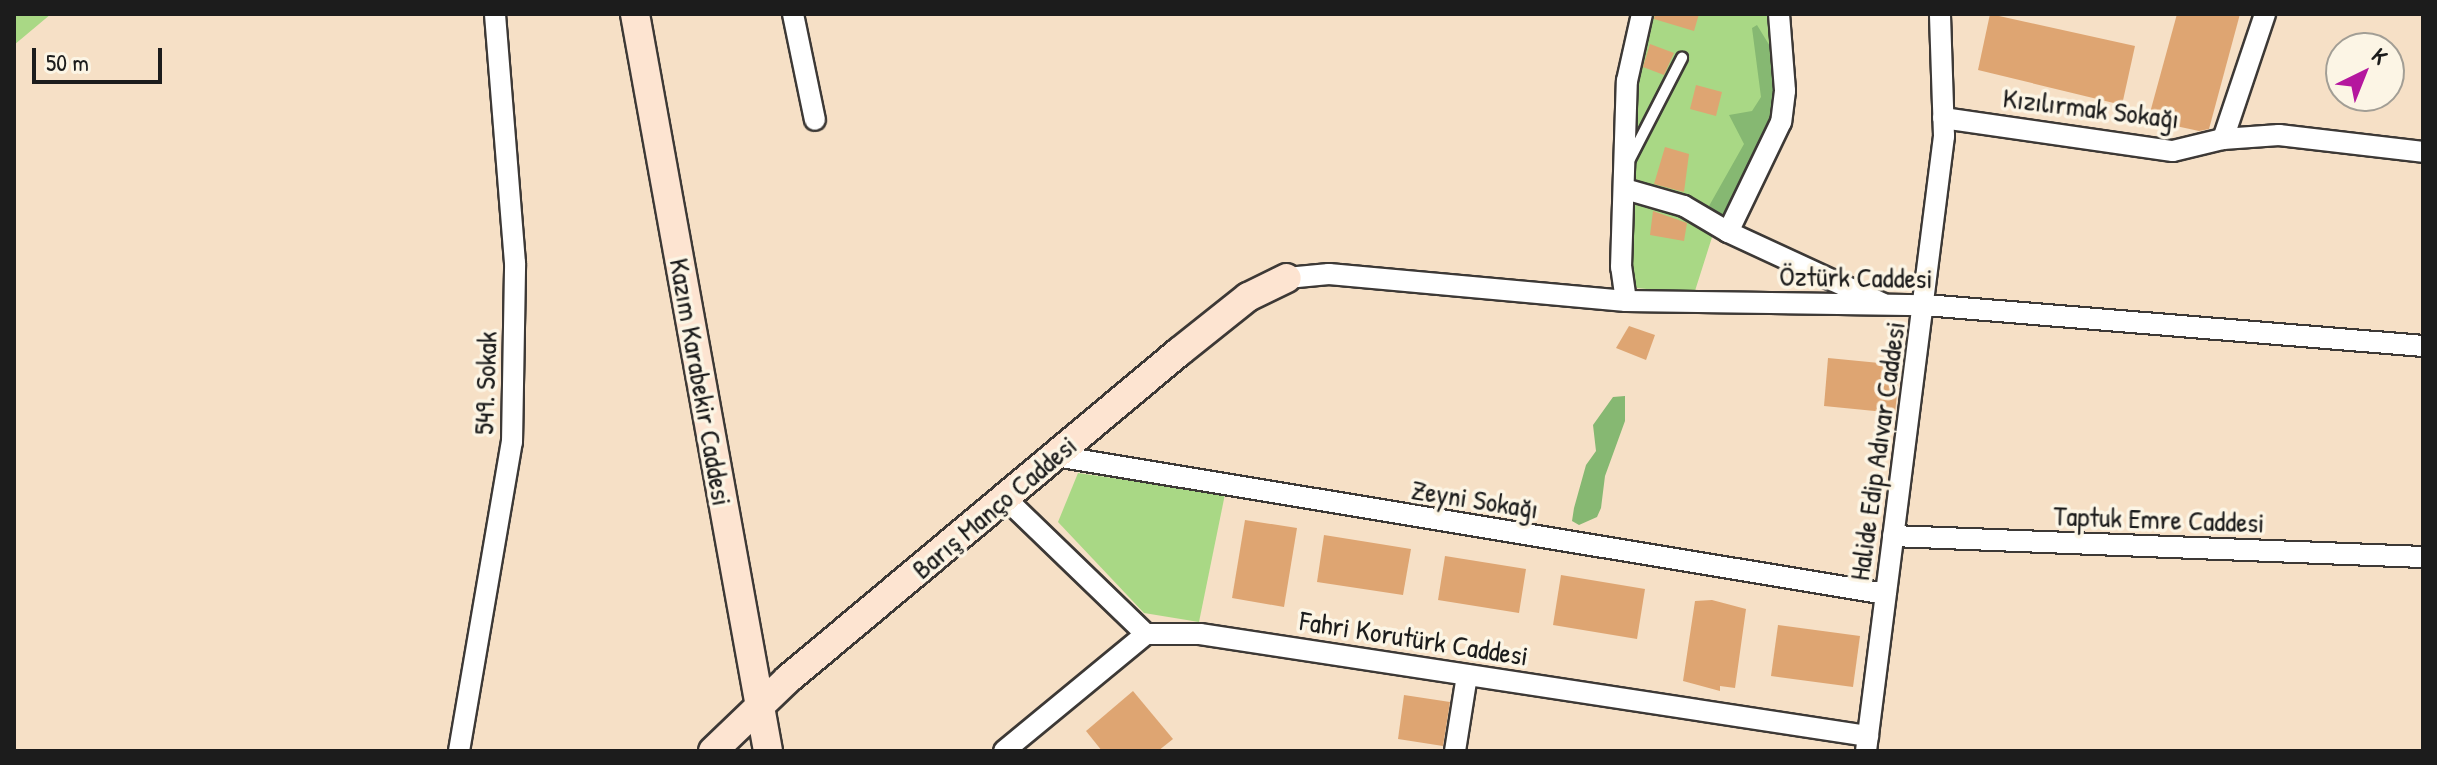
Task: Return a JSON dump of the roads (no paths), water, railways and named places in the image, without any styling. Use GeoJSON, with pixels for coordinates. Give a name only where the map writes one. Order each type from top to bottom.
{"type":"FeatureCollection","features":[{"type":"Feature","properties":{"kind":"street","name":"549. Sokak"},"geometry":{"type":"LineString","coordinates":[[459,751],[512,442],[515,263],[495,14]]}},
{"type":"Feature","properties":{"kind":"street","name":"Kazım Karabekir Caddesi"},"geometry":{"type":"LineString","coordinates":[[635,14],[768,751]]}},
{"type":"Feature","properties":{"kind":"street"},"geometry":{"type":"LineString","coordinates":[[793,14],[815,120]]}},
{"type":"Feature","properties":{"kind":"street"},"geometry":{"type":"LineString","coordinates":[[1626,301],[1621,267],[1627,81],[1642,14]]}},
{"type":"Feature","properties":{"kind":"street"},"geometry":{"type":"LineString","coordinates":[[1728,232],[1781,122],[1785,77],[1779,14]]}},
{"type":"Feature","properties":{"kind":"street","name":"Halide Edip Adıvar Caddesi"},"geometry":{"type":"LineString","coordinates":[[1867,744],[1925,305],[1943,118],[1940,14]]}},
{"type":"Feature","properties":{"kind":"street"},"geometry":{"type":"LineString","coordinates":[[2223,139],[2265,14]]}},
{"type":"Feature","properties":{"kind":"street","name":"Kızılırmak Sokağı"},"geometry":{"type":"LineString","coordinates":[[1943,118],[2173,151],[2223,139],[2279,135],[2423,152]]}},
{"type":"Feature","properties":{"kind":"street"},"geometry":{"type":"LineString","coordinates":[[1625,178],[1684,206],[1728,232],[1885,305]]}},
{"type":"Feature","properties":{"kind":"street","name":"Öztürk Caddesi"},"geometry":{"type":"LineString","coordinates":[[1287,278],[1329,274],[1626,301],[1925,305],[2423,346]]}},
{"type":"Feature","properties":{"kind":"street","name":"Barış Manço Caddesi"},"geometry":{"type":"LineString","coordinates":[[713,751],[788,679],[1248,297],[1287,278]]}},
{"type":"Feature","properties":{"kind":"street","name":"Zeyni Sokağı"},"geometry":{"type":"LineString","coordinates":[[1056,456],[1886,594]]}},
{"type":"Feature","properties":{"kind":"street"},"geometry":{"type":"LineString","coordinates":[[1004,751],[1146,634],[1005,498]]}},
{"type":"Feature","properties":{"kind":"street","name":"Taptuk Emre Caddesi"},"geometry":{"type":"LineString","coordinates":[[1893,536],[2423,557]]}},
{"type":"Feature","properties":{"kind":"street","name":"Fahri Korutürk Caddesi"},"geometry":{"type":"LineString","coordinates":[[1146,634],[1200,634],[1467,675],[1867,744]]}},
{"type":"Feature","properties":{"kind":"street"},"geometry":{"type":"LineString","coordinates":[[1455,751],[1467,675]]}},
{"type":"Feature","properties":{"kind":"lane"},"geometry":{"type":"LineString","coordinates":[[1625,178],[1682,58]]}}]}
